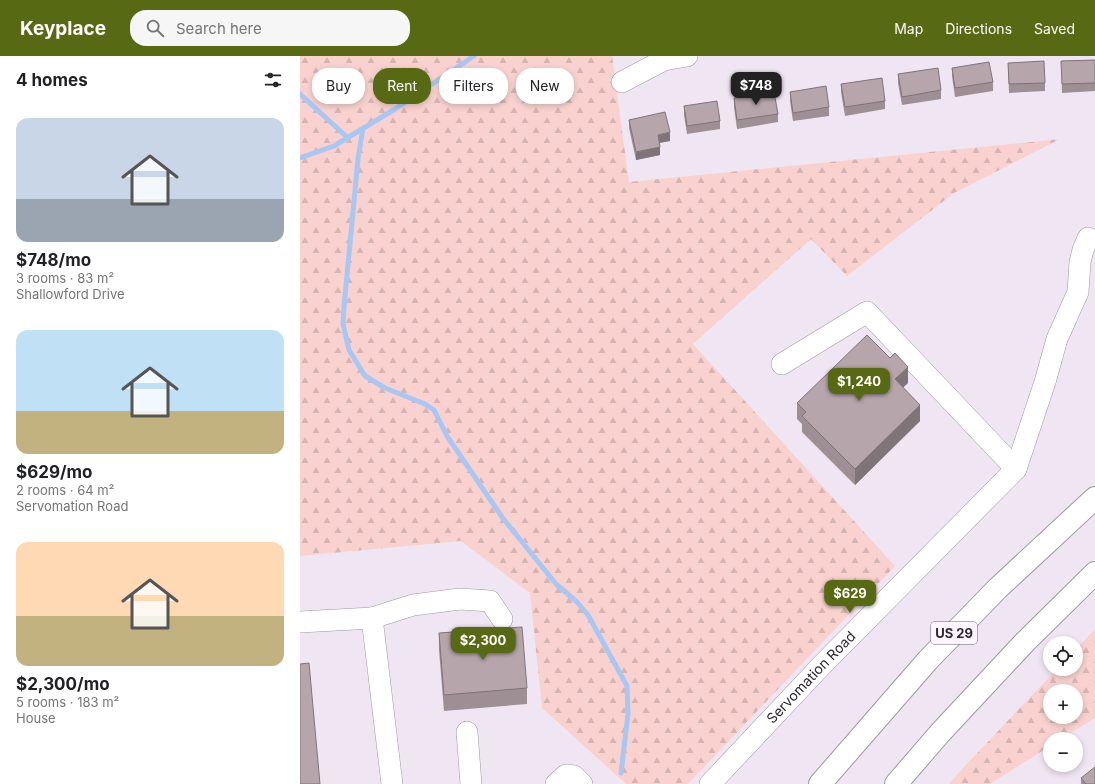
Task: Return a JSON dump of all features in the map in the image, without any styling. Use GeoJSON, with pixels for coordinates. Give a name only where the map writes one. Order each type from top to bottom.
{"type":"FeatureCollection","features":[{"type":"Feature","properties":{"kind":"highway","name":"US 29"},"geometry":{"type":"LineString","coordinates":[[820,782],[928,660],[998,588],[1095,498]]}},
{"type":"Feature","properties":{"kind":"highway"},"geometry":{"type":"LineString","coordinates":[[896,784],[940,733],[1020,648],[1095,573]]}},
{"type":"Feature","properties":{"kind":"street"},"geometry":{"type":"LineString","coordinates":[[622,82],[664,60],[687,56]]}},
{"type":"Feature","properties":{"kind":"street"},"geometry":{"type":"LineString","coordinates":[[782,364],[867,312],[1016,469],[1045,382],[1057,339],[1078,292],[1080,262],[1088,238]]}},
{"type":"Feature","properties":{"kind":"street","name":"Servomation Road"},"geometry":{"type":"LineString","coordinates":[[710,784],[822,665],[1016,469]]}},
{"type":"Feature","properties":{"kind":"street"},"geometry":{"type":"LineString","coordinates":[[300,622],[372,618],[413,605],[460,599],[490,601],[502,618]]}},
{"type":"Feature","properties":{"kind":"street"},"geometry":{"type":"LineString","coordinates":[[372,618],[392,784]]}},
{"type":"Feature","properties":{"kind":"street"},"geometry":{"type":"LineString","coordinates":[[467,732],[471,784]]}},
{"type":"Feature","properties":{"kind":"street"},"geometry":{"type":"LineString","coordinates":[[556,784],[566,775],[574,776],[582,784]]}},
{"type":"Feature","properties":{"kind":"green space"},"geometry":{"type":"Polygon","coordinates":[[[300,56],[612,56],[629,182],[1060,139],[954,193],[847,276],[811,239],[693,344],[895,566],[688,784],[626,784],[542,708],[530,593],[461,541],[300,556],[300,56]]]}},
{"type":"Feature","properties":{"kind":"green space"},"geometry":{"type":"Polygon","coordinates":[[[1095,629],[1095,718],[1072,732],[1043,732],[1043,750],[990,784],[949,784],[1050,676],[1083,676],[1083,642],[1095,629]]]}},
{"type":"Feature","properties":{"kind":"building"},"geometry":{"type":"Polygon","coordinates":[[[1095,60],[1095,83],[1062,84],[1061,61],[1095,60]]]}},
{"type":"Feature","properties":{"kind":"building"},"geometry":{"type":"Polygon","coordinates":[[[1044,61],[1045,83],[1009,84],[1008,63],[1044,61]]]}},
{"type":"Feature","properties":{"kind":"building"},"geometry":{"type":"Polygon","coordinates":[[[989,62],[993,82],[955,88],[952,68],[989,62]]]}},
{"type":"Feature","properties":{"kind":"building"},"geometry":{"type":"Polygon","coordinates":[[[938,68],[941,90],[902,97],[898,74],[938,68]]]}},
{"type":"Feature","properties":{"kind":"building"},"geometry":{"type":"Polygon","coordinates":[[[882,78],[885,101],[845,107],[841,84],[882,78]]]}},
{"type":"Feature","properties":{"kind":"building"},"geometry":{"type":"Polygon","coordinates":[[[826,86],[829,107],[793,113],[790,92],[826,86]]]}},
{"type":"Feature","properties":{"kind":"building"},"geometry":{"type":"Polygon","coordinates":[[[774,92],[778,114],[737,120],[734,98],[774,92]]]}},
{"type":"Feature","properties":{"kind":"building"},"geometry":{"type":"Polygon","coordinates":[[[717,101],[720,121],[687,126],[684,106],[717,101]]]}},
{"type":"Feature","properties":{"kind":"building"},"geometry":{"type":"Polygon","coordinates":[[[665,112],[670,132],[658,135],[660,147],[636,152],[629,120],[665,112]]]}},
{"type":"Feature","properties":{"kind":"building"},"geometry":{"type":"Polygon","coordinates":[[[867,335],[890,358],[895,353],[908,367],[895,379],[920,405],[855,469],[802,416],[806,412],[797,403],[867,335]]]}},
{"type":"Feature","properties":{"kind":"building"},"geometry":{"type":"Polygon","coordinates":[[[522,627],[527,688],[444,695],[439,633],[522,627]]]}},
{"type":"Feature","properties":{"kind":"building"},"geometry":{"type":"Polygon","coordinates":[[[309,663],[320,784],[300,784],[300,664],[309,663]]]}},
{"type":"Feature","properties":{"kind":"building"},"geometry":{"type":"Polygon","coordinates":[[[1095,767],[1095,784],[1086,784],[1081,778],[1095,767]]]}},
{"type":"Feature","properties":{"kind":"waterway"},"geometry":{"type":"LineString","coordinates":[[300,158],[334,146],[395,109],[474,56]]}},
{"type":"Feature","properties":{"kind":"waterway"},"geometry":{"type":"LineString","coordinates":[[300,94],[348,138]]}},
{"type":"Feature","properties":{"kind":"waterway"},"geometry":{"type":"LineString","coordinates":[[363,128],[358,159],[344,307],[343,324],[349,350],[365,376],[385,388],[425,404],[434,410],[447,436],[502,517],[556,584],[577,602],[588,615],[627,686],[628,714],[621,773]]}}]}
